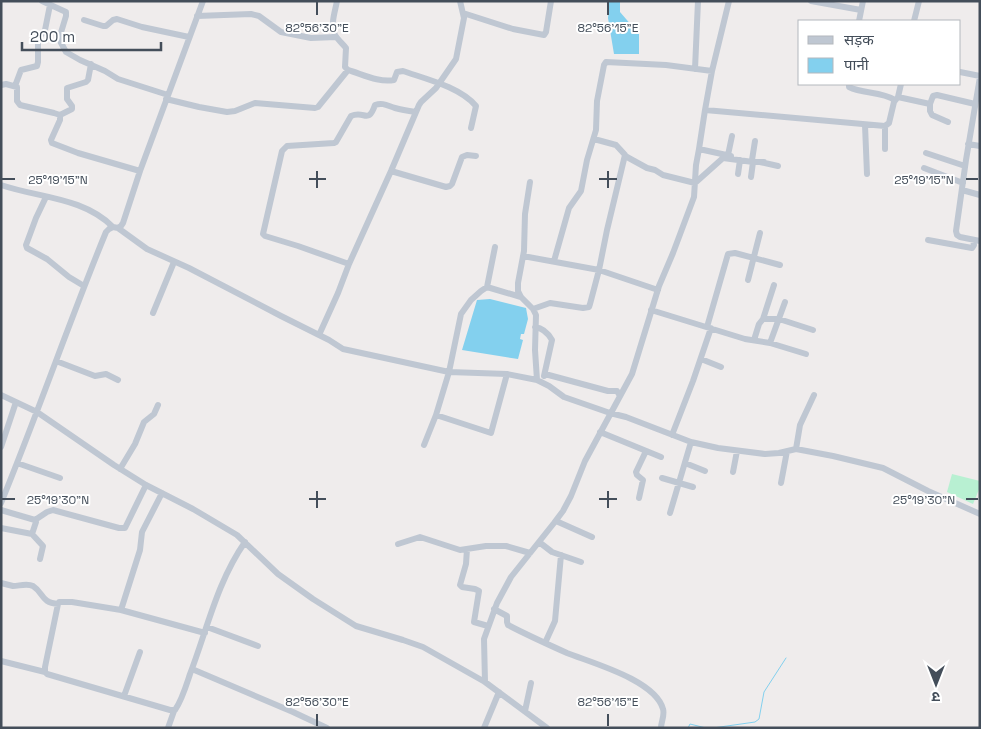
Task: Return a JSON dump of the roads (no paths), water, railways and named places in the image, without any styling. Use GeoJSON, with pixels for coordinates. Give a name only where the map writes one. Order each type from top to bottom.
{"type":"FeatureCollection","features":[{"type":"Feature","properties":{"kind":"street"},"geometry":{"type":"LineString","coordinates":[[42,1],[67,14],[59,39],[64,50],[80,60],[105,70],[122,81],[199,107],[227,112],[255,103],[315,108],[318,107],[348,70]]}},
{"type":"Feature","properties":{"kind":"street"},"geometry":{"type":"LineString","coordinates":[[2,501],[106,232],[109,229],[121,226],[123,223],[140,171],[203,1]]}},
{"type":"Feature","properties":{"kind":"street"},"geometry":{"type":"LineString","coordinates":[[338,1],[333,25],[334,34],[346,48],[345,67],[348,70],[380,80],[391,81],[396,78],[398,72],[403,71],[439,83],[460,94],[476,106],[471,128]]}},
{"type":"Feature","properties":{"kind":"street"},"geometry":{"type":"LineString","coordinates":[[319,335],[416,112],[421,102],[434,91],[456,59],[464,18],[460,1]]}},
{"type":"Feature","properties":{"kind":"street"},"geometry":{"type":"LineString","coordinates":[[463,13],[513,28],[544,34],[552,1]]}},
{"type":"Feature","properties":{"kind":"street"},"geometry":{"type":"LineString","coordinates":[[695,69],[698,1]]}},
{"type":"Feature","properties":{"kind":"street"},"geometry":{"type":"LineString","coordinates":[[485,682],[484,639],[494,609],[511,577],[556,521],[571,496],[585,461],[632,374],[658,290],[694,197],[696,165],[705,110],[712,71],[729,1]]}},
{"type":"Feature","properties":{"kind":"street"},"geometry":{"type":"LineString","coordinates":[[811,1],[861,10]]}},
{"type":"Feature","properties":{"kind":"street"},"geometry":{"type":"LineString","coordinates":[[859,20],[863,1]]}},
{"type":"Feature","properties":{"kind":"street"},"geometry":{"type":"LineString","coordinates":[[914,20],[918,1]]}},
{"type":"Feature","properties":{"kind":"street"},"geometry":{"type":"LineString","coordinates":[[50,5],[44,30],[38,39],[37,66],[21,70],[15,86],[17,89],[16,101],[20,105],[60,115],[72,109],[67,99],[67,88],[86,82],[91,64]]}},
{"type":"Feature","properties":{"kind":"street"},"geometry":{"type":"LineString","coordinates":[[197,16],[252,14],[281,32],[311,38],[336,37]]}},
{"type":"Feature","properties":{"kind":"street"},"geometry":{"type":"LineString","coordinates":[[84,20],[106,26],[114,20],[120,19],[142,27],[189,37]]}},
{"type":"Feature","properties":{"kind":"street"},"geometry":{"type":"LineString","coordinates":[[554,261],[569,208],[581,191],[587,160],[596,130],[597,101],[606,62],[666,65],[712,71]]}},
{"type":"Feature","properties":{"kind":"street"},"geometry":{"type":"LineString","coordinates":[[928,240],[972,248],[976,240],[960,237],[956,232],[968,144],[980,76],[961,72]]}},
{"type":"Feature","properties":{"kind":"street"},"geometry":{"type":"LineString","coordinates":[[1,85],[15,86]]}},
{"type":"Feature","properties":{"kind":"street"},"geometry":{"type":"LineString","coordinates":[[849,85],[854,89],[930,104]]}},
{"type":"Feature","properties":{"kind":"street"},"geometry":{"type":"LineString","coordinates":[[705,110],[885,126],[889,123],[901,85]]}},
{"type":"Feature","properties":{"kind":"street"},"geometry":{"type":"LineString","coordinates":[[948,122],[932,115],[930,104],[933,96],[937,95],[975,104]]}},
{"type":"Feature","properties":{"kind":"street"},"geometry":{"type":"LineString","coordinates":[[349,264],[263,234],[282,151],[286,146],[334,143],[351,116],[355,114],[369,116],[372,114],[375,105],[378,104],[416,112]]}},
{"type":"Feature","properties":{"kind":"street"},"geometry":{"type":"LineString","coordinates":[[60,115],[60,120],[51,140],[52,144],[140,171]]}},
{"type":"Feature","properties":{"kind":"street"},"geometry":{"type":"LineString","coordinates":[[865,125],[867,174]]}},
{"type":"Feature","properties":{"kind":"street"},"geometry":{"type":"LineString","coordinates":[[885,126],[885,149]]}},
{"type":"Feature","properties":{"kind":"street"},"geometry":{"type":"LineString","coordinates":[[728,155],[732,136]]}},
{"type":"Feature","properties":{"kind":"street"},"geometry":{"type":"LineString","coordinates":[[594,139],[616,145],[625,155],[647,168],[695,183]]}},
{"type":"Feature","properties":{"kind":"street"},"geometry":{"type":"LineString","coordinates":[[751,177],[755,141]]}},
{"type":"Feature","properties":{"kind":"street"},"geometry":{"type":"LineString","coordinates":[[968,144],[980,146]]}},
{"type":"Feature","properties":{"kind":"street"},"geometry":{"type":"LineString","coordinates":[[699,149],[752,161]]}},
{"type":"Feature","properties":{"kind":"street"},"geometry":{"type":"LineString","coordinates":[[926,153],[965,166]]}},
{"type":"Feature","properties":{"kind":"street"},"geometry":{"type":"LineString","coordinates":[[391,172],[446,187],[452,184],[462,158],[467,155],[476,156]]}},
{"type":"Feature","properties":{"kind":"street"},"geometry":{"type":"LineString","coordinates":[[533,310],[550,303],[583,308],[589,307],[625,155]]}},
{"type":"Feature","properties":{"kind":"street"},"geometry":{"type":"LineString","coordinates":[[695,183],[723,158],[764,162],[778,166]]}},
{"type":"Feature","properties":{"kind":"street"},"geometry":{"type":"LineString","coordinates":[[738,174],[740,160]]}},
{"type":"Feature","properties":{"kind":"street"},"geometry":{"type":"LineString","coordinates":[[924,168],[980,194]]}},
{"type":"Feature","properties":{"kind":"street"},"geometry":{"type":"LineString","coordinates":[[530,182],[518,290],[521,297],[536,315],[539,381]]}},
{"type":"Feature","properties":{"kind":"street"},"geometry":{"type":"LineString","coordinates":[[1,185],[74,203],[104,218],[138,244],[189,268],[343,349],[449,372],[508,374],[539,381],[564,397],[626,417],[691,442],[718,448],[765,454],[796,449],[883,468],[980,514]]}},
{"type":"Feature","properties":{"kind":"street"},"geometry":{"type":"LineString","coordinates":[[46,197],[36,218],[26,245],[27,248],[47,259],[69,277],[84,286]]}},
{"type":"Feature","properties":{"kind":"street"},"geometry":{"type":"LineString","coordinates":[[748,280],[760,233]]}},
{"type":"Feature","properties":{"kind":"street"},"geometry":{"type":"LineString","coordinates":[[424,445],[436,416],[449,372],[460,314],[471,300],[487,287],[495,247]]}},
{"type":"Feature","properties":{"kind":"street"},"geometry":{"type":"LineString","coordinates":[[672,435],[701,359],[728,254],[732,253],[780,265]]}},
{"type":"Feature","properties":{"kind":"street"},"geometry":{"type":"LineString","coordinates":[[523,256],[599,270],[658,290]]}},
{"type":"Feature","properties":{"kind":"street"},"geometry":{"type":"LineString","coordinates":[[153,313],[174,262]]}},
{"type":"Feature","properties":{"kind":"street"},"geometry":{"type":"LineString","coordinates":[[754,340],[774,285]]}},
{"type":"Feature","properties":{"kind":"street"},"geometry":{"type":"LineString","coordinates":[[487,287],[521,297]]}},
{"type":"Feature","properties":{"kind":"street"},"geometry":{"type":"LineString","coordinates":[[770,343],[785,302]]}},
{"type":"Feature","properties":{"kind":"street"},"geometry":{"type":"LineString","coordinates":[[651,310],[745,339],[770,343],[806,354]]}},
{"type":"Feature","properties":{"kind":"street"},"geometry":{"type":"LineString","coordinates":[[763,319],[779,319],[813,330]]}},
{"type":"Feature","properties":{"kind":"street"},"geometry":{"type":"LineString","coordinates":[[536,327],[544,330],[552,340],[545,374],[539,381]]}},
{"type":"Feature","properties":{"kind":"street"},"geometry":{"type":"LineString","coordinates":[[701,359],[721,367]]}},
{"type":"Feature","properties":{"kind":"street"},"geometry":{"type":"LineString","coordinates":[[56,361],[95,376],[106,374],[118,380]]}},
{"type":"Feature","properties":{"kind":"street"},"geometry":{"type":"LineString","coordinates":[[436,416],[491,433],[508,374]]}},
{"type":"Feature","properties":{"kind":"street"},"geometry":{"type":"LineString","coordinates":[[545,374],[608,391],[617,391],[620,396]]}},
{"type":"Feature","properties":{"kind":"street"},"geometry":{"type":"LineString","coordinates":[[1,395],[37,412],[146,485],[193,509],[237,535],[290,585],[356,626],[423,647],[485,682],[547,728]]}},
{"type":"Feature","properties":{"kind":"street"},"geometry":{"type":"LineString","coordinates":[[796,449],[800,426],[814,395]]}},
{"type":"Feature","properties":{"kind":"street"},"geometry":{"type":"LineString","coordinates":[[1,447],[16,402]]}},
{"type":"Feature","properties":{"kind":"street"},"geometry":{"type":"LineString","coordinates":[[120,469],[135,444],[144,422],[154,414],[158,405]]}},
{"type":"Feature","properties":{"kind":"street"},"geometry":{"type":"LineString","coordinates":[[600,432],[661,456]]}},
{"type":"Feature","properties":{"kind":"street"},"geometry":{"type":"LineString","coordinates":[[670,513],[691,442]]}},
{"type":"Feature","properties":{"kind":"street"},"geometry":{"type":"LineString","coordinates":[[638,498],[643,480],[636,472],[646,451]]}},
{"type":"Feature","properties":{"kind":"street"},"geometry":{"type":"LineString","coordinates":[[733,472],[737,451]]}},
{"type":"Feature","properties":{"kind":"street"},"geometry":{"type":"LineString","coordinates":[[781,483],[787,451]]}},
{"type":"Feature","properties":{"kind":"street"},"geometry":{"type":"LineString","coordinates":[[17,463],[60,478]]}},
{"type":"Feature","properties":{"kind":"street"},"geometry":{"type":"LineString","coordinates":[[685,463],[705,471]]}},
{"type":"Feature","properties":{"kind":"street"},"geometry":{"type":"LineString","coordinates":[[662,478],[694,488]]}},
{"type":"Feature","properties":{"kind":"street"},"geometry":{"type":"LineString","coordinates":[[35,520],[53,510],[122,528],[127,526],[146,485]]}},
{"type":"Feature","properties":{"kind":"street"},"geometry":{"type":"LineString","coordinates":[[121,610],[140,550],[142,532],[162,493]]}},
{"type":"Feature","properties":{"kind":"street"},"geometry":{"type":"LineString","coordinates":[[1,510],[35,520]]}},
{"type":"Feature","properties":{"kind":"street"},"geometry":{"type":"LineString","coordinates":[[32,534],[35,520]]}},
{"type":"Feature","properties":{"kind":"street"},"geometry":{"type":"LineString","coordinates":[[556,521],[592,537]]}},
{"type":"Feature","properties":{"kind":"street"},"geometry":{"type":"LineString","coordinates":[[1,528],[32,534],[43,546],[40,558]]}},
{"type":"Feature","properties":{"kind":"street"},"geometry":{"type":"LineString","coordinates":[[398,544],[420,537],[460,550],[486,546],[506,546],[530,553]]}},
{"type":"Feature","properties":{"kind":"street"},"geometry":{"type":"LineString","coordinates":[[168,728],[192,669],[227,572],[245,542]]}},
{"type":"Feature","properties":{"kind":"street"},"geometry":{"type":"LineString","coordinates":[[539,542],[552,552],[581,562]]}},
{"type":"Feature","properties":{"kind":"street"},"geometry":{"type":"LineString","coordinates":[[467,549],[466,564],[460,585],[479,591],[474,622],[488,626]]}},
{"type":"Feature","properties":{"kind":"street"},"geometry":{"type":"LineString","coordinates":[[545,643],[555,621],[561,555]]}},
{"type":"Feature","properties":{"kind":"street"},"geometry":{"type":"LineString","coordinates":[[1,583],[14,586],[33,586],[51,604],[72,602],[121,610],[205,630],[258,646]]}},
{"type":"Feature","properties":{"kind":"street"},"geometry":{"type":"LineString","coordinates":[[45,672],[58,604]]}},
{"type":"Feature","properties":{"kind":"street"},"geometry":{"type":"LineString","coordinates":[[494,609],[507,616],[506,622],[508,625],[545,643],[628,677],[651,691],[663,710],[661,728]]}},
{"type":"Feature","properties":{"kind":"street"},"geometry":{"type":"LineString","coordinates":[[124,696],[140,652]]}},
{"type":"Feature","properties":{"kind":"street"},"geometry":{"type":"LineString","coordinates":[[1,661],[175,710]]}},
{"type":"Feature","properties":{"kind":"street"},"geometry":{"type":"LineString","coordinates":[[192,669],[327,728]]}},
{"type":"Feature","properties":{"kind":"street"},"geometry":{"type":"LineString","coordinates":[[525,711],[531,683]]}},
{"type":"Feature","properties":{"kind":"street"},"geometry":{"type":"LineString","coordinates":[[484,728],[499,692]]}},
{"type":"Feature","properties":{"kind":"water"},"geometry":{"type":"Polygon","coordinates":[[[606,1],[620,1],[620,12],[639,34],[639,54],[614,54],[608,18],[609,6],[606,1]]]}},
{"type":"Feature","properties":{"kind":"water"},"geometry":{"type":"Polygon","coordinates":[[[490,299],[526,308],[528,319],[524,334],[521,334],[520,339],[523,340],[518,359],[462,350],[477,300],[490,299]]]}},
{"type":"Feature","properties":{"kind":"waterway"},"geometry":{"type":"LineString","coordinates":[[713,728],[755,722],[759,719],[764,692],[786,658]]}},
{"type":"Feature","properties":{"kind":"waterway"},"geometry":{"type":"LineString","coordinates":[[688,728],[690,724],[706,728]]}}]}
